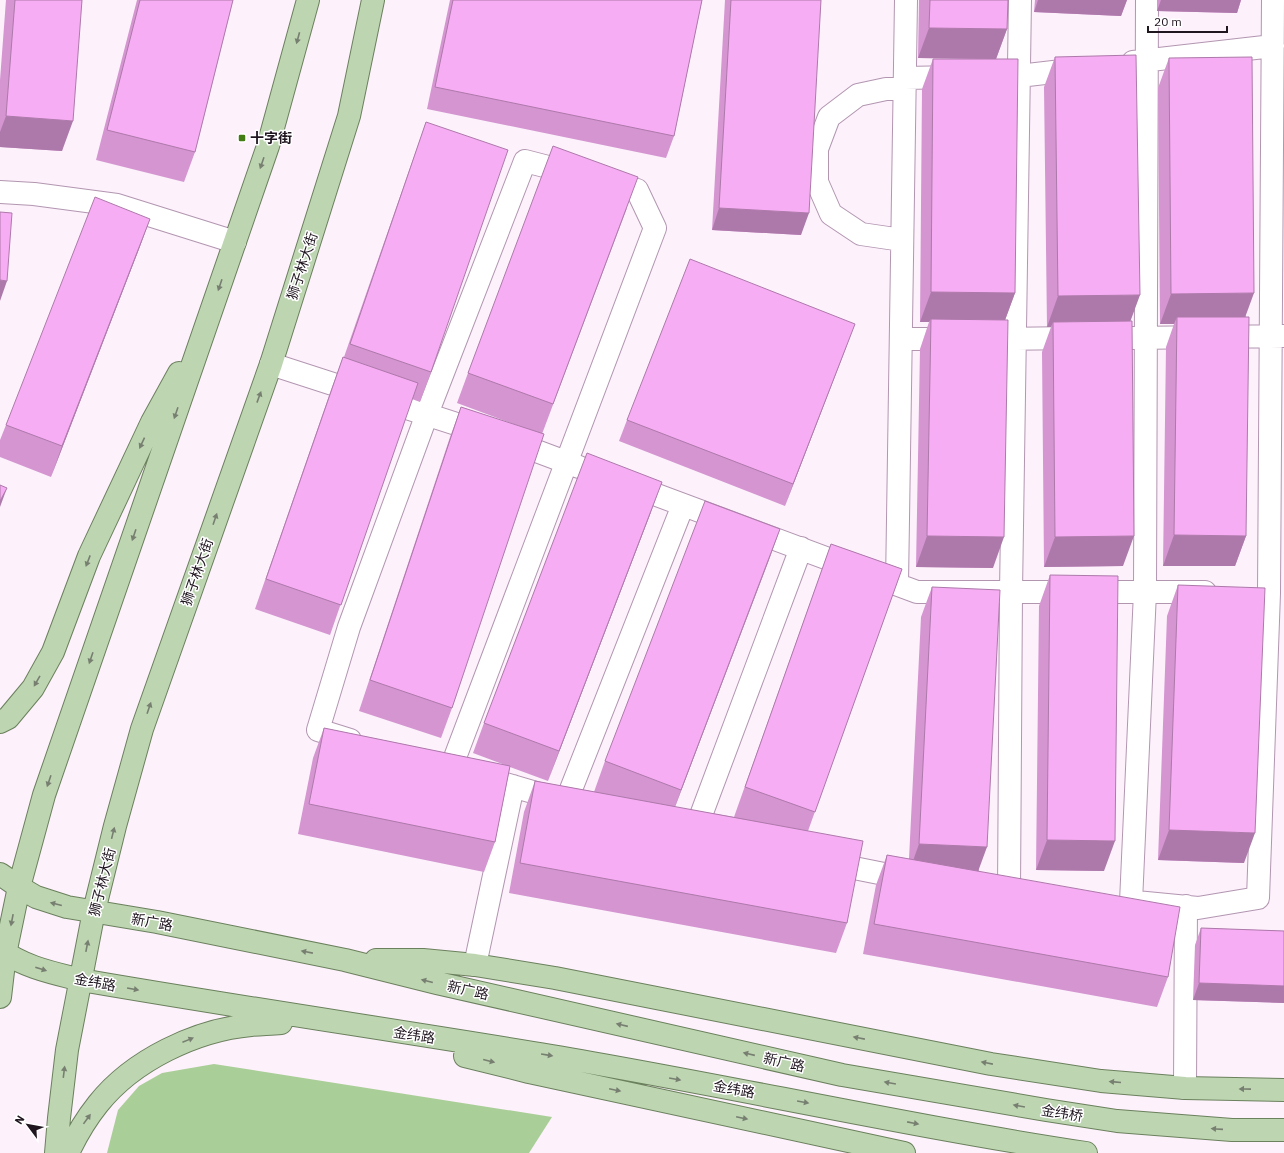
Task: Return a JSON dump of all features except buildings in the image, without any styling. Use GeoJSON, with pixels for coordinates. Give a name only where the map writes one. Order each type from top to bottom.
{"type":"FeatureCollection","features":[{"type":"Feature","properties":{"kind":"main road"},"geometry":{"type":"LineString","coordinates":[[0,997],[2,952],[47,787],[268,146],[308,0]]}},
{"type":"Feature","properties":{"kind":"main road","name":"狮子林大街"},"geometry":{"type":"LineString","coordinates":[[56,1153],[67,1050],[94,911],[115,826],[142,729],[271,364],[349,116],[373,0]]}},
{"type":"Feature","properties":{"kind":"main road"},"geometry":{"type":"LineString","coordinates":[[0,722],[8,718],[33,688],[53,652],[90,556],[152,422],[207,323]]}},
{"type":"Feature","properties":{"kind":"main road"},"geometry":{"type":"LineString","coordinates":[[0,874],[36,897],[49,902],[94,911]]}},
{"type":"Feature","properties":{"kind":"main road","name":"新广路"},"geometry":{"type":"LineString","coordinates":[[94,911],[157,922],[345,960],[437,983],[842,1075]]}},
{"type":"Feature","properties":{"kind":"main road","name":"金纬路"},"geometry":{"type":"LineString","coordinates":[[2,952],[23,963],[42,970],[81,980],[552,1056],[990,1138],[1086,1153]]}},
{"type":"Feature","properties":{"kind":"main road"},"geometry":{"type":"LineString","coordinates":[[345,960],[423,960],[475,965],[555,978],[991,1064],[1101,1081],[1185,1088],[1284,1090]]}},
{"type":"Feature","properties":{"kind":"main road"},"geometry":{"type":"LineString","coordinates":[[68,1153],[80,1130],[99,1103],[121,1081],[144,1063],[188,1040],[218,1030],[251,1025],[328,1021],[529,1072],[904,1153]]}},
{"type":"Feature","properties":{"kind":"main road","name":"金纬桥"},"geometry":{"type":"LineString","coordinates":[[842,1075],[1117,1121],[1232,1130],[1284,1130]]}},
{"type":"Feature","properties":{"kind":"street"},"geometry":{"type":"LineString","coordinates":[[896,584],[906,0]]}},
{"type":"Feature","properties":{"kind":"street"},"geometry":{"type":"LineString","coordinates":[[1009,891],[1011,592],[1020,0]]}},
{"type":"Feature","properties":{"kind":"street"},"geometry":{"type":"LineString","coordinates":[[1131,902],[1145,592],[1147,0]]}},
{"type":"Feature","properties":{"kind":"street"},"geometry":{"type":"LineString","coordinates":[[1108,900],[1198,908],[1258,898],[1277,336],[1272,46],[1273,0]]}},
{"type":"Feature","properties":{"kind":"street"},"geometry":{"type":"LineString","coordinates":[[902,240],[861,234],[832,214],[817,182],[817,149],[829,117],[858,95],[905,83],[977,76],[1019,76],[1272,46]]}},
{"type":"Feature","properties":{"kind":"street"},"geometry":{"type":"LineString","coordinates":[[369,745],[318,730],[349,627],[427,414],[525,161],[638,190],[655,228],[450,768]]}},
{"type":"Feature","properties":{"kind":"street"},"geometry":{"type":"LineString","coordinates":[[0,192],[34,194],[117,205],[235,242]]}},
{"type":"Feature","properties":{"kind":"street"},"geometry":{"type":"LineString","coordinates":[[900,339],[1277,336]]}},
{"type":"Feature","properties":{"kind":"street"},"geometry":{"type":"LineString","coordinates":[[271,364],[515,443],[917,592],[1222,592]]}},
{"type":"Feature","properties":{"kind":"street"},"geometry":{"type":"LineString","coordinates":[[566,802],[683,505]]}},
{"type":"Feature","properties":{"kind":"street"},"geometry":{"type":"LineString","coordinates":[[717,839],[686,833],[801,548]]}},
{"type":"Feature","properties":{"kind":"street"},"geometry":{"type":"LineString","coordinates":[[428,762],[588,808]]}},
{"type":"Feature","properties":{"kind":"street"},"geometry":{"type":"LineString","coordinates":[[475,965],[513,786]]}},
{"type":"Feature","properties":{"kind":"street"},"geometry":{"type":"LineString","coordinates":[[810,859],[925,883]]}},
{"type":"Feature","properties":{"kind":"street"},"geometry":{"type":"LineString","coordinates":[[986,889],[1032,893]]}},
{"type":"Feature","properties":{"kind":"street"},"geometry":{"type":"LineString","coordinates":[[1185,1088],[1186,906]]}},
{"type":"Feature","properties":{"kind":"green space"},"geometry":{"type":"Polygon","coordinates":[[[214,1064],[552,1117],[529,1153],[107,1153],[118,1110],[139,1086],[162,1073],[214,1064]]]}},
{"type":"Feature","properties":{"kind":"place","name":"十字街"},"geometry":{"type":"Point","coordinates":[242,138]}}]}
